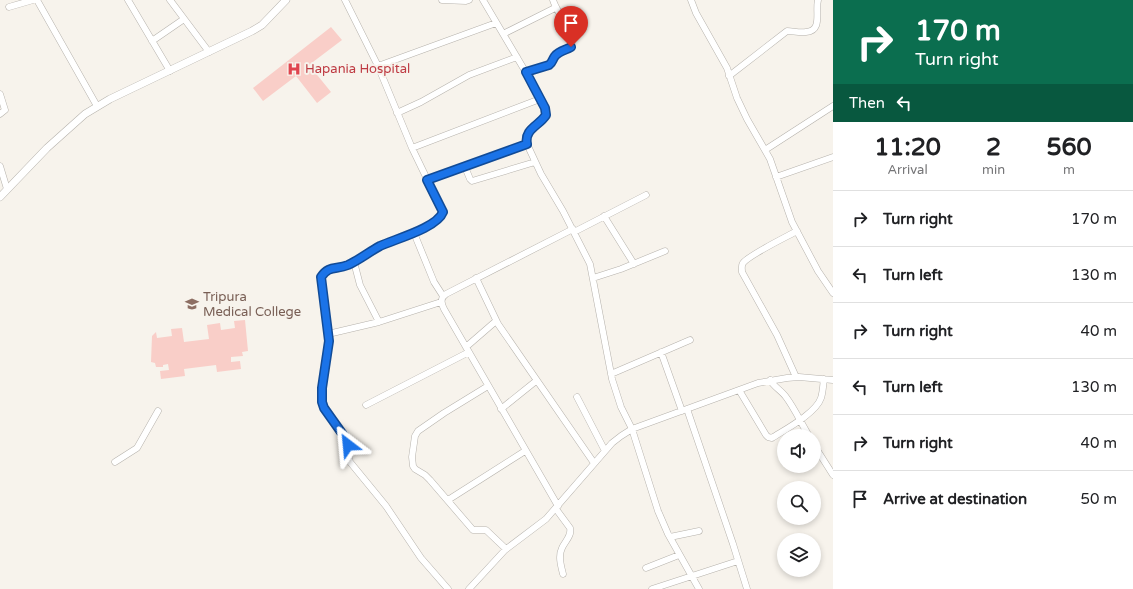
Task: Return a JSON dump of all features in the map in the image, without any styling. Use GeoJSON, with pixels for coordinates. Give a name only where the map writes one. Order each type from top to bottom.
{"type":"FeatureCollection","features":[{"type":"Feature","properties":{"kind":"street"},"geometry":{"type":"LineString","coordinates":[[9,7],[33,0]]}},
{"type":"Feature","properties":{"kind":"street"},"geometry":{"type":"LineString","coordinates":[[38,0],[97,106]]}},
{"type":"Feature","properties":{"kind":"street"},"geometry":{"type":"LineString","coordinates":[[128,0],[170,71]]}},
{"type":"Feature","properties":{"kind":"street"},"geometry":{"type":"LineString","coordinates":[[170,0],[209,52]]}},
{"type":"Feature","properties":{"kind":"street"},"geometry":{"type":"LineString","coordinates":[[0,197],[74,122],[97,106],[252,31],[262,25],[285,0]]}},
{"type":"Feature","properties":{"kind":"street"},"geometry":{"type":"LineString","coordinates":[[345,0],[378,66],[412,148],[443,212],[440,219],[383,245],[347,266],[329,269],[324,272],[321,277],[329,341],[322,388],[322,402],[324,408],[346,439],[350,462],[386,506],[421,558],[448,589]]}},
{"type":"Feature","properties":{"kind":"street"},"geometry":{"type":"LineString","coordinates":[[442,0],[469,0]]}},
{"type":"Feature","properties":{"kind":"street"},"geometry":{"type":"LineString","coordinates":[[482,0],[526,72],[545,108],[546,115],[543,120],[529,130],[526,139],[527,144],[535,162],[588,259],[611,374],[621,407],[632,429],[658,510],[670,537],[699,589]]}},
{"type":"Feature","properties":{"kind":"street"},"geometry":{"type":"LineString","coordinates":[[526,72],[549,65],[552,63],[555,56],[561,51],[571,47],[573,42],[572,35],[553,0]]}},
{"type":"Feature","properties":{"kind":"street"},"geometry":{"type":"LineString","coordinates":[[691,0],[696,13],[727,68],[737,98],[770,159],[792,222],[818,271],[833,293]]}},
{"type":"Feature","properties":{"kind":"street"},"geometry":{"type":"LineString","coordinates":[[729,76],[787,31],[808,32],[815,29],[817,24],[818,0]]}},
{"type":"Feature","properties":{"kind":"street"},"geometry":{"type":"LineString","coordinates":[[503,34],[556,8]]}},
{"type":"Feature","properties":{"kind":"street"},"geometry":{"type":"LineString","coordinates":[[152,41],[184,19]]}},
{"type":"Feature","properties":{"kind":"street"},"geometry":{"type":"LineString","coordinates":[[378,66],[496,23]]}},
{"type":"Feature","properties":{"kind":"street"},"geometry":{"type":"LineString","coordinates":[[397,113],[421,102],[469,75],[517,58]]}},
{"type":"Feature","properties":{"kind":"street"},"geometry":{"type":"LineString","coordinates":[[0,94],[5,110],[0,114]]}},
{"type":"Feature","properties":{"kind":"street"},"geometry":{"type":"LineString","coordinates":[[412,148],[540,99]]}},
{"type":"Feature","properties":{"kind":"street"},"geometry":{"type":"LineString","coordinates":[[765,150],[833,106]]}},
{"type":"Feature","properties":{"kind":"street"},"geometry":{"type":"LineString","coordinates":[[427,180],[527,144]]}},
{"type":"Feature","properties":{"kind":"street"},"geometry":{"type":"LineString","coordinates":[[776,177],[833,157]]}},
{"type":"Feature","properties":{"kind":"street"},"geometry":{"type":"LineString","coordinates":[[465,167],[472,181],[535,162]]}},
{"type":"Feature","properties":{"kind":"street"},"geometry":{"type":"LineString","coordinates":[[0,166],[7,189]]}},
{"type":"Feature","properties":{"kind":"street"},"geometry":{"type":"LineString","coordinates":[[328,334],[379,322],[442,299],[476,278],[646,194]]}},
{"type":"Feature","properties":{"kind":"street"},"geometry":{"type":"LineString","coordinates":[[604,216],[634,264]]}},
{"type":"Feature","properties":{"kind":"street"},"geometry":{"type":"LineString","coordinates":[[796,377],[777,335],[742,272],[741,266],[744,262],[797,231]]}},
{"type":"Feature","properties":{"kind":"street"},"geometry":{"type":"LineString","coordinates":[[414,232],[442,299],[444,310],[526,451],[557,508],[570,528],[571,531],[561,548],[560,554],[563,574]]}},
{"type":"Feature","properties":{"kind":"street"},"geometry":{"type":"LineString","coordinates":[[593,278],[634,264],[665,251]]}},
{"type":"Feature","properties":{"kind":"street"},"geometry":{"type":"LineString","coordinates":[[354,262],[360,285],[379,322]]}},
{"type":"Feature","properties":{"kind":"street"},"geometry":{"type":"LineString","coordinates":[[476,278],[496,322],[594,463]]}},
{"type":"Feature","properties":{"kind":"street"},"geometry":{"type":"LineString","coordinates":[[366,405],[467,350],[496,322]]}},
{"type":"Feature","properties":{"kind":"street"},"geometry":{"type":"LineString","coordinates":[[611,374],[690,340]]}},
{"type":"Feature","properties":{"kind":"street"},"geometry":{"type":"LineString","coordinates":[[661,352],[685,410],[747,589]]}},
{"type":"Feature","properties":{"kind":"street"},"geometry":{"type":"LineString","coordinates":[[469,589],[506,549],[546,519],[605,451],[621,436],[632,429],[770,380],[796,377],[833,380]]}},
{"type":"Feature","properties":{"kind":"street"},"geometry":{"type":"LineString","coordinates":[[739,390],[768,437],[772,438],[799,420],[818,404],[821,398],[824,379]]}},
{"type":"Feature","properties":{"kind":"street"},"geometry":{"type":"LineString","coordinates":[[770,380],[774,387],[783,393],[805,429]]}},
{"type":"Feature","properties":{"kind":"street"},"geometry":{"type":"LineString","coordinates":[[501,409],[536,381]]}},
{"type":"Feature","properties":{"kind":"street"},"geometry":{"type":"LineString","coordinates":[[488,386],[418,431],[415,436],[412,458],[415,469],[430,480],[473,530],[486,530],[506,549]]}},
{"type":"Feature","properties":{"kind":"street"},"geometry":{"type":"LineString","coordinates":[[577,397],[605,451]]}},
{"type":"Feature","properties":{"kind":"street"},"geometry":{"type":"LineString","coordinates":[[115,462],[137,448],[158,411]]}},
{"type":"Feature","properties":{"kind":"street"},"geometry":{"type":"LineString","coordinates":[[448,500],[526,451]]}},
{"type":"Feature","properties":{"kind":"street"},"geometry":{"type":"LineString","coordinates":[[821,455],[833,475]]}},
{"type":"Feature","properties":{"kind":"street"},"geometry":{"type":"LineString","coordinates":[[670,537],[699,532]]}},
{"type":"Feature","properties":{"kind":"street"},"geometry":{"type":"LineString","coordinates":[[646,568],[680,555]]}},
{"type":"Feature","properties":{"kind":"street"},"geometry":{"type":"LineString","coordinates":[[652,589],[738,561]]}},
{"type":"Feature","properties":{"kind":"building","name":"Hapania Hospital"},"geometry":{"type":"Polygon","coordinates":[[[331,27],[342,40],[309,65],[331,92],[317,103],[296,76],[263,101],[253,88],[331,27]]]}},
{"type":"Feature","properties":{"kind":"building"},"geometry":{"type":"Polygon","coordinates":[[[245,320],[248,351],[242,352],[243,356],[231,357],[231,362],[240,361],[241,369],[217,372],[216,365],[184,369],[185,376],[161,379],[160,371],[169,370],[168,364],[163,365],[163,367],[156,367],[155,363],[151,362],[152,336],[156,332],[157,338],[172,336],[171,329],[182,328],[184,342],[209,339],[207,325],[220,323],[221,330],[235,328],[234,321],[245,320]]]}},
{"type":"Feature","properties":{"kind":"place","name":"Hapania Hospital"},"geometry":{"type":"Point","coordinates":[294,69]}},
{"type":"Feature","properties":{"kind":"place","name":"Tripura Medical College"},"geometry":{"type":"Point","coordinates":[192,304]}},
{"type":"Feature","properties":{"kind":"route"},"geometry":{"type":"LineString","coordinates":[[348,445],[346,439],[324,408],[322,402],[322,388],[329,341],[321,277],[324,272],[329,269],[347,266],[375,249],[440,219],[443,212],[442,208],[427,180],[476,164],[527,144],[526,139],[529,130],[543,120],[546,115],[545,108],[526,72],[549,65],[552,63],[555,56],[561,51],[571,47]]}}]}
